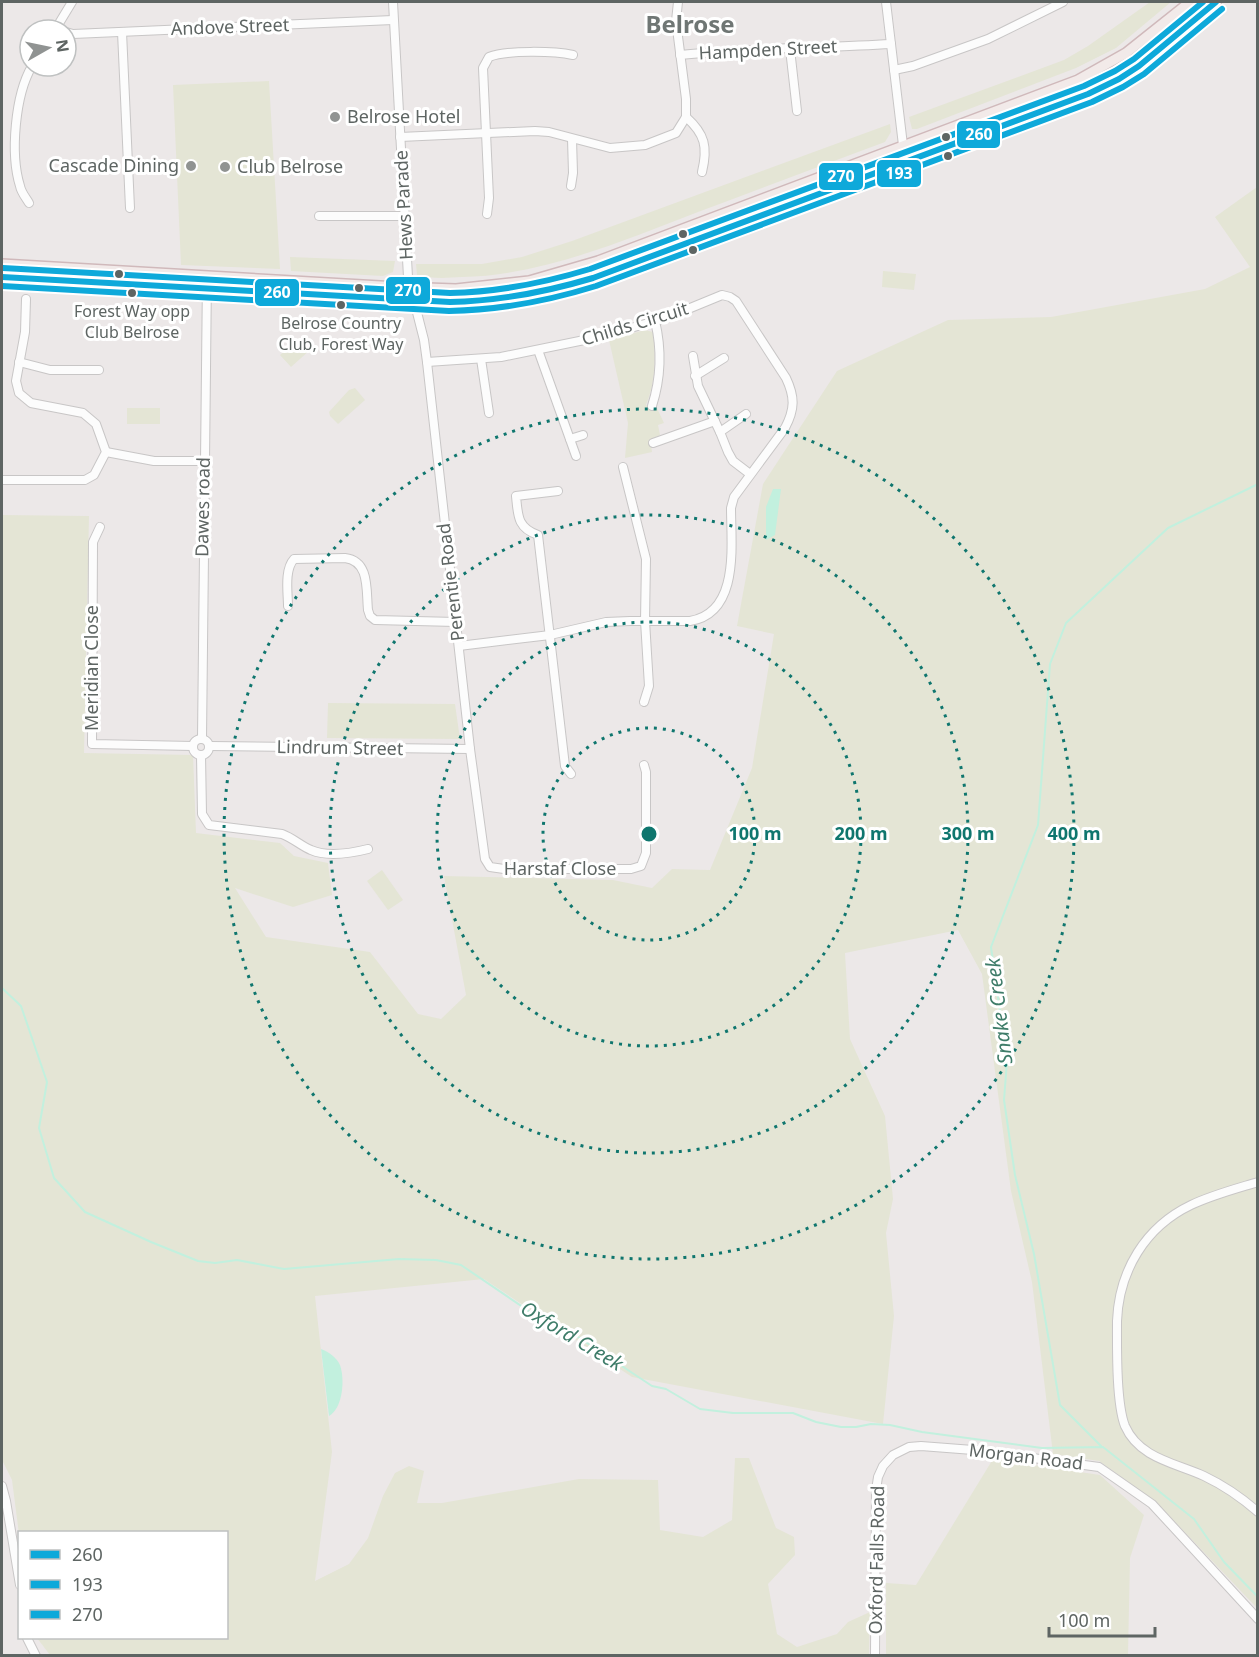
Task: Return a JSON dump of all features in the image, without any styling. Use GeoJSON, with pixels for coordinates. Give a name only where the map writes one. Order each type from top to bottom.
{"type":"FeatureCollection","features":[{"type":"Feature","properties":{"kind":"main road"},"geometry":{"type":"LineString","coordinates":[[2,264],[409,288],[481,287],[529,281],[598,261],[1078,80],[1099,70],[1141,43],[1190,2]]}},
{"type":"Feature","properties":{"kind":"main road"},"geometry":{"type":"LineString","coordinates":[[2,277],[413,301],[484,301],[533,294],[577,283],[1062,104],[1119,79],[1164,46],[1216,2]]}},
{"type":"Feature","properties":{"kind":"street"},"geometry":{"type":"LineString","coordinates":[[62,18],[72,2]]}},
{"type":"Feature","properties":{"kind":"street","name":"Hews Parade"},"geometry":{"type":"LineString","coordinates":[[393,2],[404,216],[409,288],[413,301]]}},
{"type":"Feature","properties":{"kind":"street"},"geometry":{"type":"LineString","coordinates":[[400,137],[535,131],[549,132],[610,148],[645,145],[676,133],[686,117],[686,99],[676,21],[678,2]]}},
{"type":"Feature","properties":{"kind":"street"},"geometry":{"type":"LineString","coordinates":[[886,2],[905,162]]}},
{"type":"Feature","properties":{"kind":"street"},"geometry":{"type":"LineString","coordinates":[[894,70],[913,66],[988,39],[1063,2]]}},
{"type":"Feature","properties":{"kind":"street","name":"Andove Street"},"geometry":{"type":"LineString","coordinates":[[78,34],[393,20]]}},
{"type":"Feature","properties":{"kind":"street"},"geometry":{"type":"LineString","coordinates":[[122,32],[130,208]]}},
{"type":"Feature","properties":{"kind":"street","name":"Hampden Street"},"geometry":{"type":"LineString","coordinates":[[680,55],[737,49],[891,44]]}},
{"type":"Feature","properties":{"kind":"street"},"geometry":{"type":"LineString","coordinates":[[790,49],[797,111]]}},
{"type":"Feature","properties":{"kind":"street"},"geometry":{"type":"LineString","coordinates":[[487,214],[489,198],[483,68],[489,57],[502,54],[560,52],[573,55]]}},
{"type":"Feature","properties":{"kind":"street"},"geometry":{"type":"LineString","coordinates":[[26,78],[15,127],[20,187],[29,203]]}},
{"type":"Feature","properties":{"kind":"street"},"geometry":{"type":"LineString","coordinates":[[686,117],[699,128],[705,143],[702,172]]}},
{"type":"Feature","properties":{"kind":"street"},"geometry":{"type":"LineString","coordinates":[[571,186],[572,139]]}},
{"type":"Feature","properties":{"kind":"street"},"geometry":{"type":"LineString","coordinates":[[319,216],[404,216]]}},
{"type":"Feature","properties":{"kind":"street","name":"Dawes road"},"geometry":{"type":"LineString","coordinates":[[202,739],[207,276]]}},
{"type":"Feature","properties":{"kind":"street","name":"Childs Circuit"},"geometry":{"type":"LineString","coordinates":[[427,362],[482,359],[599,337],[655,321],[715,297],[730,297],[736,301],[786,378],[794,401],[790,418],[734,497],[730,581],[710,614],[700,620],[606,622],[550,635],[459,646]]}},
{"type":"Feature","properties":{"kind":"street"},"geometry":{"type":"LineString","coordinates":[[2,480],[90,479],[106,452],[96,424],[83,413],[31,403],[23,398],[16,387],[16,372],[25,332],[26,299]]}},
{"type":"Feature","properties":{"kind":"street","name":"Perentie Road"},"geometry":{"type":"LineString","coordinates":[[413,301],[427,362],[470,749],[484,859],[487,864]]}},
{"type":"Feature","properties":{"kind":"street"},"geometry":{"type":"LineString","coordinates":[[652,406],[659,378],[660,344],[655,321]]}},
{"type":"Feature","properties":{"kind":"street"},"geometry":{"type":"LineString","coordinates":[[538,350],[576,456]]}},
{"type":"Feature","properties":{"kind":"street"},"geometry":{"type":"LineString","coordinates":[[693,356],[698,386],[733,461],[750,474]]}},
{"type":"Feature","properties":{"kind":"street"},"geometry":{"type":"LineString","coordinates":[[696,376],[724,358]]}},
{"type":"Feature","properties":{"kind":"street"},"geometry":{"type":"LineString","coordinates":[[482,359],[489,413]]}},
{"type":"Feature","properties":{"kind":"street"},"geometry":{"type":"LineString","coordinates":[[19,362],[50,370],[99,370]]}},
{"type":"Feature","properties":{"kind":"street"},"geometry":{"type":"LineString","coordinates":[[720,432],[746,414]]}},
{"type":"Feature","properties":{"kind":"street"},"geometry":{"type":"LineString","coordinates":[[653,443],[715,421]]}},
{"type":"Feature","properties":{"kind":"street"},"geometry":{"type":"LineString","coordinates":[[570,439],[583,435]]}},
{"type":"Feature","properties":{"kind":"street"},"geometry":{"type":"LineString","coordinates":[[106,452],[154,461],[204,461]]}},
{"type":"Feature","properties":{"kind":"street"},"geometry":{"type":"LineString","coordinates":[[623,468],[645,553],[645,621],[649,686],[644,702]]}},
{"type":"Feature","properties":{"kind":"street"},"geometry":{"type":"LineString","coordinates":[[558,491],[516,496],[519,520],[529,532],[538,535],[565,766],[571,774]]}},
{"type":"Feature","properties":{"kind":"street","name":"Meridian Close"},"geometry":{"type":"LineString","coordinates":[[100,527],[93,542],[92,744],[193,746]]}},
{"type":"Feature","properties":{"kind":"street"},"geometry":{"type":"LineString","coordinates":[[288,606],[288,570],[294,559],[345,558],[353,559],[364,570],[368,610],[370,616],[375,620],[456,622]]}},
{"type":"Feature","properties":{"kind":"street"},"geometry":{"type":"LineString","coordinates":[[202,739],[210,746],[206,754],[201,755],[196,753],[193,746],[197,740],[202,739]]}},
{"type":"Feature","properties":{"kind":"street","name":"Lindrum Street"},"geometry":{"type":"LineString","coordinates":[[210,746],[470,749]]}},
{"type":"Feature","properties":{"kind":"street"},"geometry":{"type":"LineString","coordinates":[[201,755],[202,814],[209,825],[282,834],[292,837],[312,851],[354,853],[368,849]]}},
{"type":"Feature","properties":{"kind":"street","name":"Harstaf Close"},"geometry":{"type":"LineString","coordinates":[[487,864],[493,868],[522,870],[631,869],[641,866],[646,853],[646,772],[644,765]]}},
{"type":"Feature","properties":{"kind":"street"},"geometry":{"type":"LineString","coordinates":[[1257,1182],[1190,1206],[1154,1231],[1133,1259],[1124,1278],[1117,1306],[1121,1406],[1132,1438],[1147,1452],[1205,1477],[1235,1494],[1257,1512]]}},
{"type":"Feature","properties":{"kind":"street","name":"Morgan Road"},"geometry":{"type":"LineString","coordinates":[[883,1466],[902,1449],[921,1446],[973,1449],[1099,1467],[1152,1504],[1257,1619]]}},
{"type":"Feature","properties":{"kind":"street","name":"Oxford Falls Road"},"geometry":{"type":"LineString","coordinates":[[875,1656],[876,1490],[883,1466]]}},
{"type":"Feature","properties":{"kind":"street"},"geometry":{"type":"LineString","coordinates":[[2,1486],[18,1573]]}},
{"type":"Feature","properties":{"kind":"street"},"geometry":{"type":"LineString","coordinates":[[28,1639],[36,1656]]}},
{"type":"Feature","properties":{"kind":"shaded area"},"geometry":{"type":"Polygon","coordinates":[[[1150,2],[1171,2],[1116,48],[1076,68],[912,129],[909,117],[1064,60],[1088,46],[1150,2]]]}},
{"type":"Feature","properties":{"kind":"shaded area","name":"Club Belrose"},"geometry":{"type":"Polygon","coordinates":[[[269,81],[280,269],[181,265],[173,85],[269,81]]]}},
{"type":"Feature","properties":{"kind":"shaded area"},"geometry":{"type":"Polygon","coordinates":[[[890,124],[891,132],[885,142],[582,255],[493,275],[439,278],[417,275],[416,264],[482,264],[522,257],[572,241],[890,124]]]}},
{"type":"Feature","properties":{"kind":"shaded area"},"geometry":{"type":"Polygon","coordinates":[[[1257,187],[1257,1608],[1155,1501],[1099,1461],[1053,1454],[1032,1282],[1011,1191],[982,974],[958,930],[845,953],[850,1039],[885,1116],[893,1199],[886,1233],[894,1316],[883,1424],[632,1377],[484,1279],[315,1296],[332,1452],[315,1581],[349,1564],[368,1538],[383,1496],[395,1473],[409,1466],[424,1471],[417,1503],[442,1503],[579,1479],[658,1480],[660,1530],[703,1537],[732,1520],[735,1458],[749,1458],[776,1528],[794,1537],[795,1555],[768,1584],[777,1634],[797,1647],[837,1634],[848,1622],[870,1612],[869,1655],[50,1655],[38,1639],[228,1639],[228,1531],[19,1531],[12,1480],[2,1460],[2,515],[89,516],[84,753],[193,755],[196,833],[280,843],[294,856],[328,863],[332,895],[293,907],[235,888],[266,937],[370,952],[418,1014],[441,1019],[466,995],[444,876],[613,880],[652,888],[672,869],[710,870],[752,768],[774,634],[737,626],[763,484],[837,371],[948,320],[1051,317],[1205,289],[1250,267],[1215,217],[1257,187]]]}},
{"type":"Feature","properties":{"kind":"shaded area"},"geometry":{"type":"Polygon","coordinates":[[[290,257],[395,261],[393,272],[383,276],[291,271],[290,257]]]}},
{"type":"Feature","properties":{"kind":"shaded area"},"geometry":{"type":"Polygon","coordinates":[[[883,271],[916,274],[914,290],[882,287],[883,271]]]}},
{"type":"Feature","properties":{"kind":"shaded area"},"geometry":{"type":"Polygon","coordinates":[[[645,330],[653,332],[655,360],[652,387],[646,405],[654,409],[656,406],[664,423],[658,425],[660,435],[650,440],[652,452],[625,458],[628,423],[609,340],[645,330]]]}},
{"type":"Feature","properties":{"kind":"shaded area"},"geometry":{"type":"Polygon","coordinates":[[[299,338],[310,350],[291,367],[280,355],[299,338]]]}},
{"type":"Feature","properties":{"kind":"shaded area"},"geometry":{"type":"Polygon","coordinates":[[[355,388],[365,400],[338,424],[329,412],[349,390],[355,388]]]}},
{"type":"Feature","properties":{"kind":"shaded area"},"geometry":{"type":"Polygon","coordinates":[[[127,408],[160,408],[160,424],[127,424],[127,408]]]}},
{"type":"Feature","properties":{"kind":"shaded area"},"geometry":{"type":"Polygon","coordinates":[[[773,489],[781,489],[775,535],[766,540],[766,507],[773,489]]]}},
{"type":"Feature","properties":{"kind":"shaded area"},"geometry":{"type":"Polygon","coordinates":[[[328,703],[455,704],[460,739],[327,738],[328,703]]]}},
{"type":"Feature","properties":{"kind":"shaded area"},"geometry":{"type":"Polygon","coordinates":[[[382,870],[403,900],[388,910],[367,881],[382,870]]]}},
{"type":"Feature","properties":{"kind":"shaded area"},"geometry":{"type":"Polygon","coordinates":[[[321,1349],[337,1360],[342,1378],[340,1400],[334,1412],[329,1416],[321,1349]]]}},
{"type":"Feature","properties":{"kind":"shaded area"},"geometry":{"type":"Polygon","coordinates":[[[993,1459],[1100,1475],[1144,1515],[1130,1558],[1128,1655],[886,1655],[886,1583],[916,1585],[993,1459]]]}},
{"type":"Feature","properties":{"kind":"waterway","name":"Snake Creek"},"geometry":{"type":"LineString","coordinates":[[1101,1446],[1060,1405],[1034,1254],[1015,1175],[1004,1100],[1007,1061],[991,947],[1038,825],[1050,664],[1066,623],[1168,528],[1258,484]]}},
{"type":"Feature","properties":{"kind":"waterway","name":"Oxford Creek"},"geometry":{"type":"LineString","coordinates":[[2,988],[21,1006],[47,1082],[39,1128],[54,1178],[85,1212],[198,1261],[215,1263],[237,1260],[284,1269],[399,1259],[436,1260],[461,1265],[539,1318],[569,1331],[652,1386],[666,1389],[700,1409],[733,1413],[793,1413],[816,1422],[841,1427],[890,1425],[922,1432],[1042,1448],[1103,1447],[1194,1519],[1224,1562],[1258,1597]]}},
{"type":"Feature","properties":{"kind":"transit line","name":"270"},"geometry":{"type":"LineString","coordinates":[[3,268],[450,293],[503,289],[555,279],[590,269],[1084,86],[1134,59],[1203,2]]}},
{"type":"Feature","properties":{"kind":"transit line","name":"260"},"geometry":{"type":"LineString","coordinates":[[2,277],[450,302],[504,298],[558,288],[593,278],[1088,94],[1139,66],[1216,2]]}},
{"type":"Feature","properties":{"kind":"transit line","name":"193"},"geometry":{"type":"LineString","coordinates":[[2,286],[449,311],[505,307],[560,296],[596,286],[1092,102],[1144,74],[1222,9]]}},
{"type":"Feature","properties":{"kind":"place","name":"Belrose Hotel"},"geometry":{"type":"Point","coordinates":[335,117]}},
{"type":"Feature","properties":{"kind":"place","name":"Cascade Dining"},"geometry":{"type":"Point","coordinates":[191,166]}},
{"type":"Feature","properties":{"kind":"place","name":"Club Belrose"},"geometry":{"type":"Point","coordinates":[225,167]}},
{"type":"Feature","properties":{"kind":"place","name":"Forest Way opp Club Belrose"},"geometry":{"type":"Point","coordinates":[132,293]}},
{"type":"Feature","properties":{"kind":"place","name":"Belrose Country Club, Forest Way"},"geometry":{"type":"Point","coordinates":[341,305]}},
{"type":"Feature","properties":{"kind":"district","name":"Belrose"},"geometry":{"type":"Point","coordinates":[690,25]}}]}
